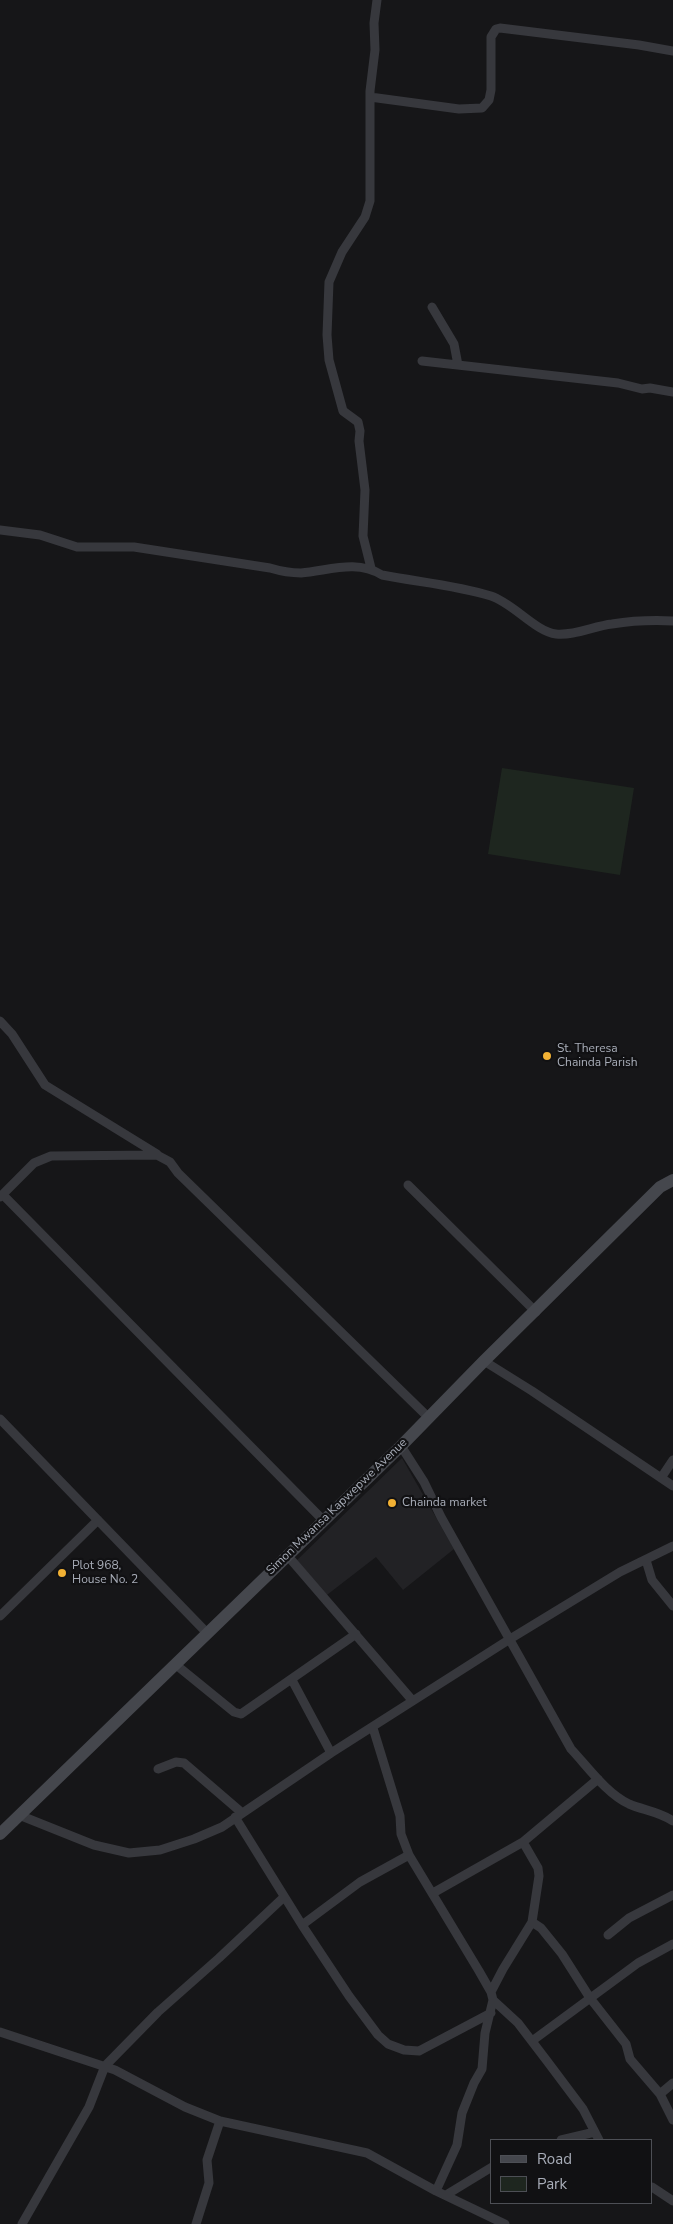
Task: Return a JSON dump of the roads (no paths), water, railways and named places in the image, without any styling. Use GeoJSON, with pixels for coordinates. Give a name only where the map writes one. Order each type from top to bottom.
{"type":"FeatureCollection","features":[{"type":"Feature","properties":{"kind":"main road","name":"Simon Mwansa Kapwepwe Avenue"},"geometry":{"type":"LineString","coordinates":[[0,1834],[401,1446],[660,1187],[673,1180]]}},
{"type":"Feature","properties":{"kind":"street"},"geometry":{"type":"LineString","coordinates":[[371,568],[363,536],[365,490],[359,441],[360,431],[358,422],[344,411],[329,360],[326,335],[329,282],[342,252],[365,217],[370,201],[370,97],[377,0]]}},
{"type":"Feature","properties":{"kind":"street"},"geometry":{"type":"LineString","coordinates":[[370,97],[459,109],[482,108],[489,100],[491,90],[491,37],[496,29],[503,27],[673,51]]}},
{"type":"Feature","properties":{"kind":"street"},"geometry":{"type":"LineString","coordinates":[[432,307],[454,344],[458,365]]}},
{"type":"Feature","properties":{"kind":"street"},"geometry":{"type":"LineString","coordinates":[[422,361],[618,383],[642,389],[650,388],[673,392]]}},
{"type":"Feature","properties":{"kind":"street"},"geometry":{"type":"LineString","coordinates":[[0,530],[40,535],[77,547],[134,547],[270,568],[285,573],[302,573],[349,566],[371,568],[382,575],[491,596],[505,602],[545,631],[555,634],[568,634],[612,624],[673,621]]}},
{"type":"Feature","properties":{"kind":"street"},"geometry":{"type":"LineString","coordinates":[[0,1021],[12,1034],[45,1084],[170,1162],[178,1173],[429,1418]]}},
{"type":"Feature","properties":{"kind":"street"},"geometry":{"type":"LineString","coordinates":[[170,1162],[148,1154],[51,1156],[34,1163],[1,1196],[323,1520]]}},
{"type":"Feature","properties":{"kind":"street"},"geometry":{"type":"LineString","coordinates":[[408,1186],[536,1312]]}},
{"type":"Feature","properties":{"kind":"street"},"geometry":{"type":"LineString","coordinates":[[484,1361],[673,1486]]}},
{"type":"Feature","properties":{"kind":"street"},"geometry":{"type":"LineString","coordinates":[[0,1419],[207,1633]]}},
{"type":"Feature","properties":{"kind":"street"},"geometry":{"type":"LineString","coordinates":[[401,1446],[424,1482],[441,1516],[571,1749],[598,1779],[627,1803],[673,1821]]}},
{"type":"Feature","properties":{"kind":"street"},"geometry":{"type":"LineString","coordinates":[[661,1478],[673,1460]]}},
{"type":"Feature","properties":{"kind":"street"},"geometry":{"type":"LineString","coordinates":[[0,1616],[98,1520]]}},
{"type":"Feature","properties":{"kind":"street"},"geometry":{"type":"LineString","coordinates":[[19,1815],[94,1846],[129,1853],[177,1846],[222,1827],[412,1700],[620,1572],[673,1546]]}},
{"type":"Feature","properties":{"kind":"street"},"geometry":{"type":"LineString","coordinates":[[287,1555],[412,1700]]}},
{"type":"Feature","properties":{"kind":"street"},"geometry":{"type":"LineString","coordinates":[[646,1560],[652,1580],[673,1606]]}},
{"type":"Feature","properties":{"kind":"street"},"geometry":{"type":"LineString","coordinates":[[175,1664],[237,1714],[245,1712],[356,1634]]}},
{"type":"Feature","properties":{"kind":"street"},"geometry":{"type":"LineString","coordinates":[[292,1680],[331,1753]]}},
{"type":"Feature","properties":{"kind":"street"},"geometry":{"type":"LineString","coordinates":[[372,1728],[400,1816],[401,1834],[409,1855],[492,1996],[512,2016],[583,2108],[597,2136],[570,2139]]}},
{"type":"Feature","properties":{"kind":"street"},"geometry":{"type":"LineString","coordinates":[[158,1769],[176,1762],[184,1763],[238,1815],[302,1925],[349,1996],[378,2035],[388,2044],[404,2050],[419,2051],[491,2013]]}},
{"type":"Feature","properties":{"kind":"street"},"geometry":{"type":"LineString","coordinates":[[433,1893],[523,1842],[598,1779]]}},
{"type":"Feature","properties":{"kind":"street"},"geometry":{"type":"LineString","coordinates":[[436,2191],[457,2145],[466,2102],[485,2060],[485,2033],[491,2013],[492,1996],[503,1969],[532,1922],[539,1876],[538,1868],[523,1842]]}},
{"type":"Feature","properties":{"kind":"street"},"geometry":{"type":"LineString","coordinates":[[302,1925],[360,1882],[409,1855]]}},
{"type":"Feature","properties":{"kind":"street"},"geometry":{"type":"LineString","coordinates":[[608,1935],[629,1918],[673,1894]]}},
{"type":"Feature","properties":{"kind":"street"},"geometry":{"type":"LineString","coordinates":[[22,2224],[89,2107],[105,2066],[158,2012],[284,1897]]}},
{"type":"Feature","properties":{"kind":"street"},"geometry":{"type":"LineString","coordinates":[[532,1922],[540,1928],[562,1954],[590,1998],[626,2044],[630,2059],[643,2077],[660,2094],[673,2120]]}},
{"type":"Feature","properties":{"kind":"street"},"geometry":{"type":"LineString","coordinates":[[532,2041],[638,1963],[673,1944]]}},
{"type":"Feature","properties":{"kind":"street"},"geometry":{"type":"LineString","coordinates":[[0,2032],[105,2066],[185,2107],[220,2120],[367,2153],[436,2191],[505,2224]]}},
{"type":"Feature","properties":{"kind":"street"},"geometry":{"type":"LineString","coordinates":[[660,2094],[673,2083]]}},
{"type":"Feature","properties":{"kind":"street"},"geometry":{"type":"LineString","coordinates":[[196,2224],[209,2183],[207,2160],[220,2120]]}},
{"type":"Feature","properties":{"kind":"street"},"geometry":{"type":"LineString","coordinates":[[446,2196],[490,2167]]}},
{"type":"Feature","properties":{"kind":"street"},"geometry":{"type":"LineString","coordinates":[[653,2188],[673,2201]]}},
{"type":"Feature","properties":{"kind":"place","name":"St. Theresa Chainda Parish"},"geometry":{"type":"Point","coordinates":[547,1056]}},
{"type":"Feature","properties":{"kind":"place","name":"Chainda market"},"geometry":{"type":"Point","coordinates":[392,1503]}},
{"type":"Feature","properties":{"kind":"place","name":"Plot 968, House No. 2"},"geometry":{"type":"Point","coordinates":[62,1573]}}]}
